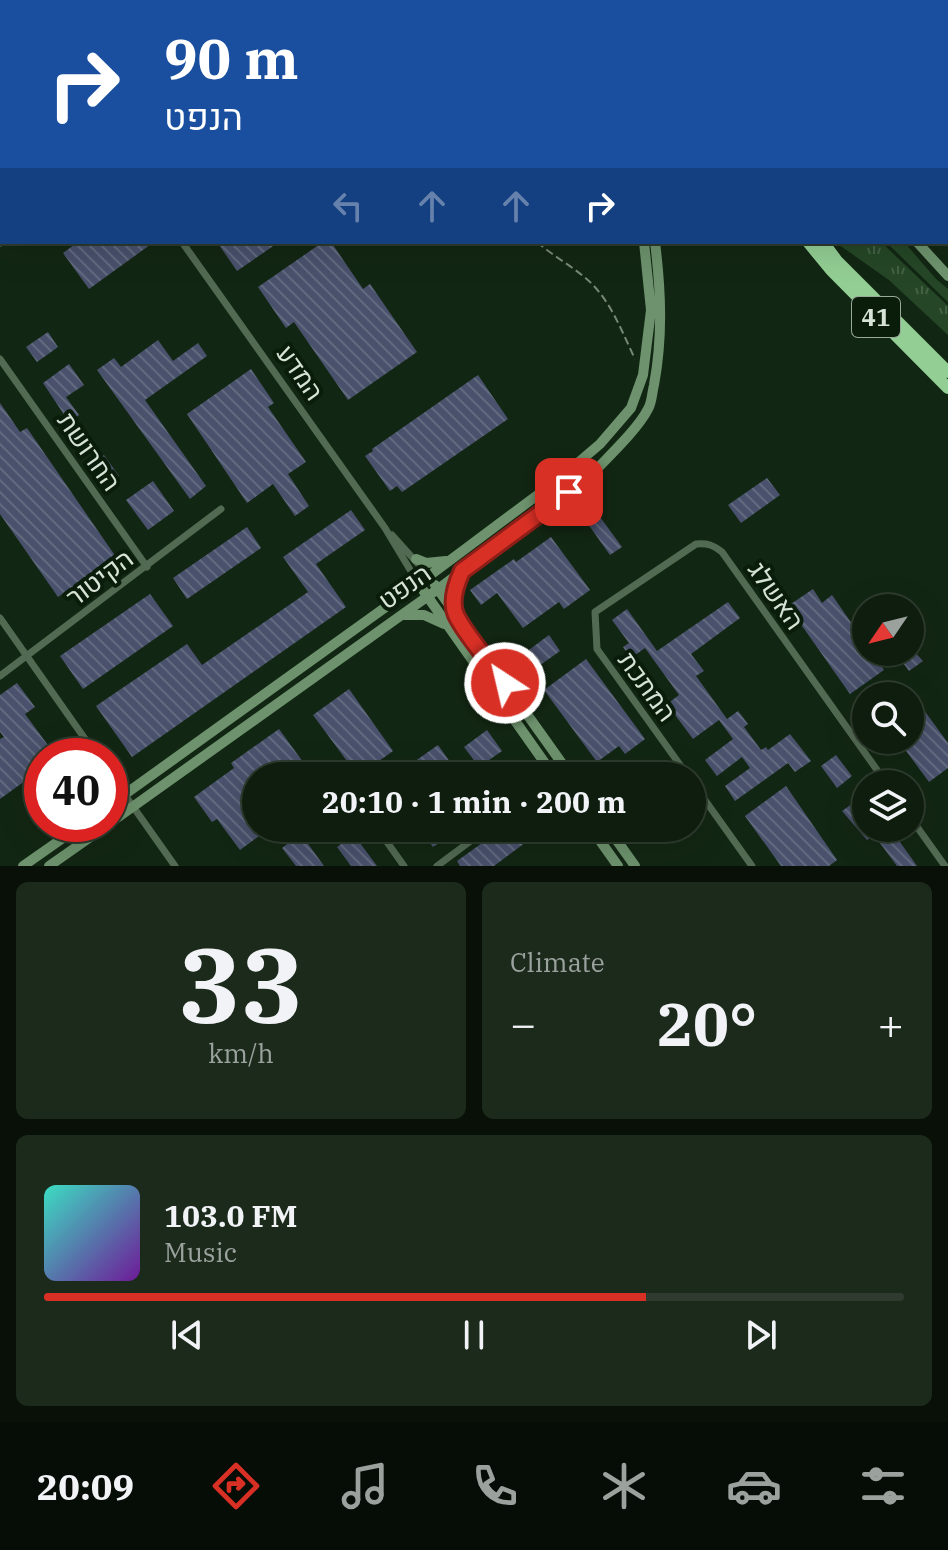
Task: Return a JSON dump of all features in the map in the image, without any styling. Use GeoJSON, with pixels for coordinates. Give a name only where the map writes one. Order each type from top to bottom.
{"type":"FeatureCollection","features":[{"type":"Feature","properties":{"kind":"highway","name":"41"},"geometry":{"type":"LineString","coordinates":[[810,244],[831,270],[948,388]]}},
{"type":"Feature","properties":{"kind":"highway","name":"41"},"geometry":{"type":"LineString","coordinates":[[824,244],[837,261],[948,372]]}},
{"type":"Feature","properties":{"kind":"street","name":"המדע"},"geometry":{"type":"LineString","coordinates":[[183,244],[385,528],[427,597],[544,762]]}},
{"type":"Feature","properties":{"kind":"street","name":"הנפט"},"geometry":{"type":"LineString","coordinates":[[128,793],[429,576],[559,479],[600,444],[631,408],[643,375],[651,310],[644,244]]}},
{"type":"Feature","properties":{"kind":"street","name":"הנפט"},"geometry":{"type":"LineString","coordinates":[[128,811],[427,597],[591,475],[649,408],[661,333],[655,244]]}},
{"type":"Feature","properties":{"kind":"street"},"geometry":{"type":"LineString","coordinates":[[919,244],[948,276]]}},
{"type":"Feature","properties":{"kind":"street","name":"החרושת"},"geometry":{"type":"LineString","coordinates":[[0,359],[147,567]]}},
{"type":"Feature","properties":{"kind":"street","name":"הקיטור"},"geometry":{"type":"LineString","coordinates":[[0,676],[221,509]]}},
{"type":"Feature","properties":{"kind":"street","name":"המדע"},"geometry":{"type":"LineString","coordinates":[[385,528],[429,576],[561,762]]}},
{"type":"Feature","properties":{"kind":"street","name":"האשלג"},"geometry":{"type":"LineString","coordinates":[[595,612],[696,544],[713,545],[722,552],[877,770]]}},
{"type":"Feature","properties":{"kind":"street"},"geometry":{"type":"LineString","coordinates":[[416,559],[431,564],[451,559]]}},
{"type":"Feature","properties":{"kind":"street"},"geometry":{"type":"LineString","coordinates":[[455,614],[454,593],[462,571]]}},
{"type":"Feature","properties":{"kind":"street","name":"המתכת"},"geometry":{"type":"LineString","coordinates":[[595,612],[597,649],[678,762]]}},
{"type":"Feature","properties":{"kind":"street"},"geometry":{"type":"LineString","coordinates":[[401,615],[424,615],[448,627]]}},
{"type":"Feature","properties":{"kind":"street"},"geometry":{"type":"LineString","coordinates":[[0,618],[84,738]]}},
{"type":"Feature","properties":{"kind":"street"},"geometry":{"type":"LineString","coordinates":[[128,800],[175,866]]}},
{"type":"Feature","properties":{"kind":"street"},"geometry":{"type":"LineString","coordinates":[[706,802],[752,866]]}},
{"type":"Feature","properties":{"kind":"street"},"geometry":{"type":"LineString","coordinates":[[924,837],[945,866]]}},
{"type":"Feature","properties":{"kind":"street"},"geometry":{"type":"LineString","coordinates":[[23,866],[57,842]]}},
{"type":"Feature","properties":{"kind":"street","name":"הנפט"},"geometry":{"type":"LineString","coordinates":[[49,866],[83,842]]}},
{"type":"Feature","properties":{"kind":"street"},"geometry":{"type":"LineString","coordinates":[[387,842],[404,866]]}},
{"type":"Feature","properties":{"kind":"street"},"geometry":{"type":"LineString","coordinates":[[437,866],[469,842]]}},
{"type":"Feature","properties":{"kind":"street"},"geometry":{"type":"LineString","coordinates":[[601,842],[618,866]]}},
{"type":"Feature","properties":{"kind":"street"},"geometry":{"type":"LineString","coordinates":[[618,842],[635,866]]}},
{"type":"Feature","properties":{"kind":"path"},"geometry":{"type":"LineString","coordinates":[[540,244],[599,292],[643,375]]}},
{"type":"Feature","properties":{"kind":"green space"},"geometry":{"type":"Polygon","coordinates":[[[838,244],[883,244],[948,306],[948,335],[889,280],[838,244]]]}},
{"type":"Feature","properties":{"kind":"green space"},"geometry":{"type":"Polygon","coordinates":[[[888,244],[906,244],[948,289],[948,302],[888,244]]]}},
{"type":"Feature","properties":{"kind":"building"},"geometry":{"type":"Polygon","coordinates":[[[75,244],[151,244],[89,289],[63,253],[75,244]]]}},
{"type":"Feature","properties":{"kind":"building"},"geometry":{"type":"Polygon","coordinates":[[[218,244],[276,244],[237,271],[218,244]]]}},
{"type":"Feature","properties":{"kind":"building"},"geometry":{"type":"Polygon","coordinates":[[[320,244],[332,244],[363,289],[370,284],[417,352],[348,400],[294,322],[286,328],[258,287],[320,244]]]}},
{"type":"Feature","properties":{"kind":"building"},"geometry":{"type":"Polygon","coordinates":[[[48,332],[58,347],[37,362],[26,347],[48,332]]]}},
{"type":"Feature","properties":{"kind":"building"},"geometry":{"type":"Polygon","coordinates":[[[158,340],[173,361],[198,343],[207,356],[145,400],[206,486],[190,499],[97,370],[114,358],[121,367],[158,340]]]}},
{"type":"Feature","properties":{"kind":"building"},"geometry":{"type":"Polygon","coordinates":[[[69,364],[84,385],[66,397],[79,415],[69,422],[43,383],[69,364]]]}},
{"type":"Feature","properties":{"kind":"building"},"geometry":{"type":"Polygon","coordinates":[[[251,369],[274,403],[268,407],[306,462],[288,474],[309,506],[295,516],[273,484],[247,503],[187,414],[251,369]]]}},
{"type":"Feature","properties":{"kind":"building"},"geometry":{"type":"Polygon","coordinates":[[[478,375],[508,419],[402,492],[397,486],[390,491],[365,456],[478,375]]]}},
{"type":"Feature","properties":{"kind":"building"},"geometry":{"type":"Polygon","coordinates":[[[0,403],[20,432],[27,428],[116,557],[58,597],[0,514],[0,403]]]}},
{"type":"Feature","properties":{"kind":"building"},"geometry":{"type":"Polygon","coordinates":[[[104,455],[119,476],[110,482],[95,461],[104,455]]]}},
{"type":"Feature","properties":{"kind":"building"},"geometry":{"type":"Polygon","coordinates":[[[767,478],[780,495],[741,523],[728,505],[767,478]]]}},
{"type":"Feature","properties":{"kind":"building"},"geometry":{"type":"Polygon","coordinates":[[[153,481],[174,511],[148,530],[126,500],[153,481]]]}},
{"type":"Feature","properties":{"kind":"building"},"geometry":{"type":"Polygon","coordinates":[[[589,502],[622,547],[610,555],[578,510],[589,502]]]}},
{"type":"Feature","properties":{"kind":"building"},"geometry":{"type":"Polygon","coordinates":[[[351,510],[365,530],[316,564],[346,607],[132,757],[128,751],[128,738],[119,738],[96,706],[187,644],[202,665],[308,592],[283,557],[351,510]]]}},
{"type":"Feature","properties":{"kind":"building"},"geometry":{"type":"Polygon","coordinates":[[[247,527],[261,548],[187,599],[173,578],[247,527]]]}},
{"type":"Feature","properties":{"kind":"building"},"geometry":{"type":"Polygon","coordinates":[[[551,537],[590,590],[564,609],[559,602],[523,628],[497,593],[481,605],[470,590],[551,537]]]}},
{"type":"Feature","properties":{"kind":"building"},"geometry":{"type":"Polygon","coordinates":[[[813,589],[822,603],[832,595],[852,624],[852,666],[881,666],[884,670],[867,682],[852,682],[850,694],[788,606],[813,589]]]}},
{"type":"Feature","properties":{"kind":"building"},"geometry":{"type":"Polygon","coordinates":[[[150,594],[173,626],[83,689],[60,656],[150,594]]]}},
{"type":"Feature","properties":{"kind":"building"},"geometry":{"type":"Polygon","coordinates":[[[728,602],[740,618],[691,654],[704,671],[696,676],[727,719],[738,711],[748,724],[744,727],[761,750],[766,747],[768,750],[790,734],[811,761],[795,772],[788,763],[735,801],[725,786],[750,768],[742,757],[717,776],[705,760],[733,739],[719,720],[693,739],[667,704],[679,695],[645,648],[631,658],[623,647],[629,643],[612,620],[627,609],[657,651],[728,602]]]}},
{"type":"Feature","properties":{"kind":"building"},"geometry":{"type":"Polygon","coordinates":[[[549,635],[560,651],[529,673],[518,658],[549,635]]]}},
{"type":"Feature","properties":{"kind":"building"},"geometry":{"type":"Polygon","coordinates":[[[586,659],[645,739],[625,754],[619,746],[597,762],[544,690],[586,659]]]}},
{"type":"Feature","properties":{"kind":"building"},"geometry":{"type":"Polygon","coordinates":[[[17,683],[35,707],[25,714],[43,738],[24,738],[24,782],[0,799],[0,739],[4,737],[0,732],[0,695],[17,683]]]}},
{"type":"Feature","properties":{"kind":"building"},"geometry":{"type":"Polygon","coordinates":[[[349,689],[393,751],[378,762],[348,762],[313,715],[349,689]]]}},
{"type":"Feature","properties":{"kind":"building"},"geometry":{"type":"Polygon","coordinates":[[[924,710],[948,743],[948,768],[929,782],[924,770],[920,770],[908,754],[924,754],[924,710]]]}},
{"type":"Feature","properties":{"kind":"building"},"geometry":{"type":"Polygon","coordinates":[[[279,729],[303,762],[242,762],[242,842],[251,842],[240,850],[217,819],[212,822],[194,797],[234,768],[231,763],[279,729]]]}},
{"type":"Feature","properties":{"kind":"building"},"geometry":{"type":"Polygon","coordinates":[[[487,730],[502,751],[486,762],[475,762],[464,747],[487,730]]]}},
{"type":"Feature","properties":{"kind":"building"},"geometry":{"type":"Polygon","coordinates":[[[438,745],[450,762],[414,762],[438,745]]]}},
{"type":"Feature","properties":{"kind":"building"},"geometry":{"type":"Polygon","coordinates":[[[836,755],[852,776],[837,788],[821,766],[836,755]]]}},
{"type":"Feature","properties":{"kind":"building"},"geometry":{"type":"Polygon","coordinates":[[[786,786],[837,860],[829,866],[781,866],[745,816],[786,786]]]}},
{"type":"Feature","properties":{"kind":"building"},"geometry":{"type":"Polygon","coordinates":[[[852,804],[852,823],[842,811],[852,804]]]}},
{"type":"Feature","properties":{"kind":"building"},"geometry":{"type":"Polygon","coordinates":[[[290,842],[307,842],[324,866],[296,866],[282,848],[290,842]]]}},
{"type":"Feature","properties":{"kind":"building"},"geometry":{"type":"Polygon","coordinates":[[[344,842],[359,842],[377,866],[351,866],[337,847],[344,842]]]}},
{"type":"Feature","properties":{"kind":"building"},"geometry":{"type":"Polygon","coordinates":[[[483,842],[526,842],[494,866],[460,866],[457,861],[483,842]]]}},
{"type":"Feature","properties":{"kind":"building"},"geometry":{"type":"Polygon","coordinates":[[[879,842],[900,842],[917,866],[897,866],[879,842]]]}},
{"type":"Feature","properties":{"kind":"route"},"geometry":{"type":"LineString","coordinates":[[505,683],[455,614],[457,583],[462,571],[569,492]]}}]}
